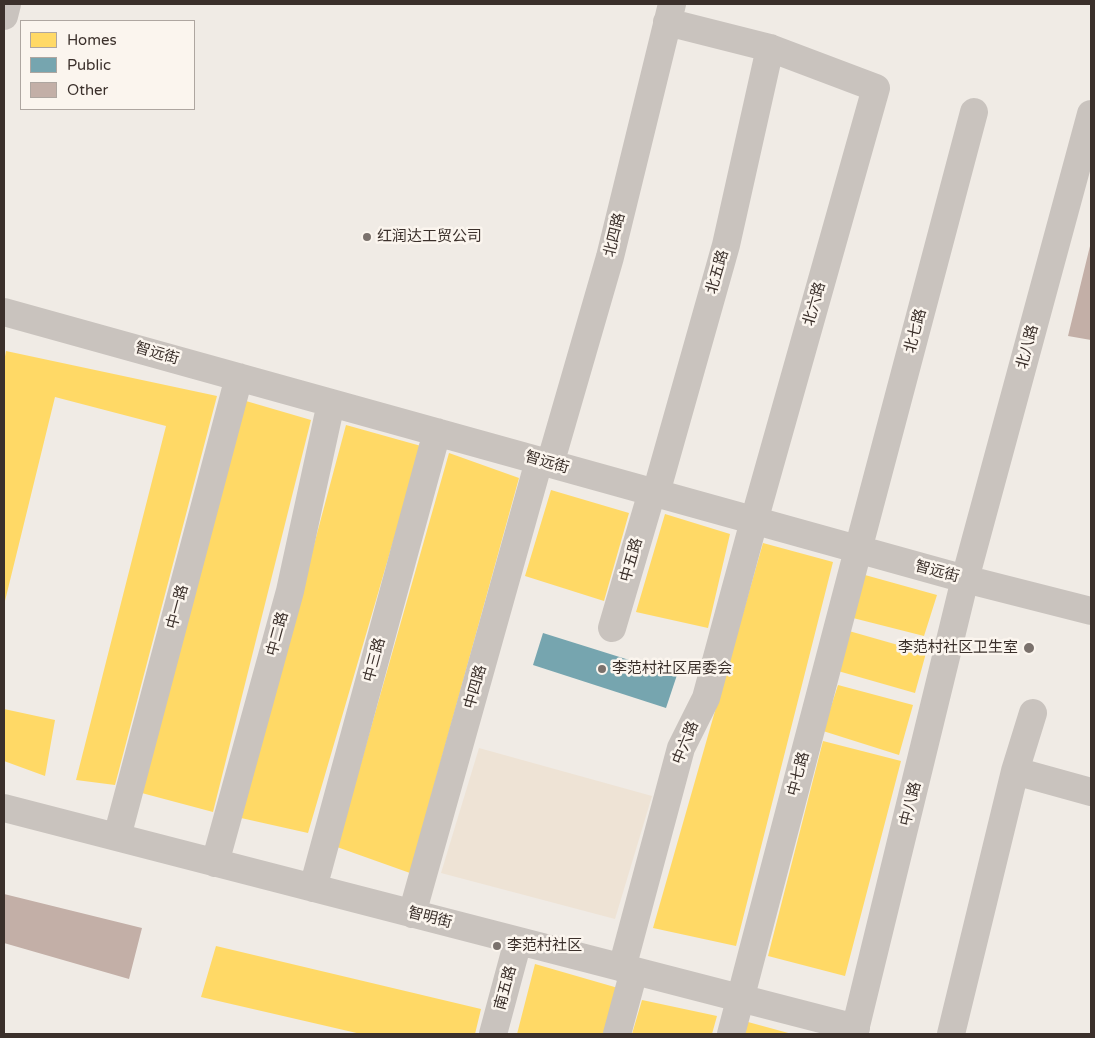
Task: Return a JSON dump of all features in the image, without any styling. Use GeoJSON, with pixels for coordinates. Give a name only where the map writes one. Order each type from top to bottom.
{"type":"FeatureCollection","features":[{"type":"Feature","properties":{"kind":"street"},"geometry":{"type":"LineString","coordinates":[[4,16],[7,4]]}},
{"type":"Feature","properties":{"kind":"street"},"geometry":{"type":"LineString","coordinates":[[670,13],[770,48]]}},
{"type":"Feature","properties":{"kind":"street","name":"北四路"},"geometry":{"type":"LineString","coordinates":[[544,462],[610,257],[670,13]]}},
{"type":"Feature","properties":{"kind":"street","name":"北六路"},"geometry":{"type":"LineString","coordinates":[[754,521],[876,88],[770,48]]}},
{"type":"Feature","properties":{"kind":"street","name":"北五路"},"geometry":{"type":"LineString","coordinates":[[654,493],[726,245],[770,48]]}},
{"type":"Feature","properties":{"kind":"street","name":"北七路"},"geometry":{"type":"LineString","coordinates":[[858,550],[974,112]]}},
{"type":"Feature","properties":{"kind":"street","name":"北八路"},"geometry":{"type":"LineString","coordinates":[[965,579],[1091,114]]}},
{"type":"Feature","properties":{"kind":"street","name":"智远街"},"geometry":{"type":"LineString","coordinates":[[4,312],[858,550],[1091,611]]}},
{"type":"Feature","properties":{"kind":"street","name":"中一路"},"geometry":{"type":"LineString","coordinates":[[117,837],[239,377]]}},
{"type":"Feature","properties":{"kind":"street","name":"中二路"},"geometry":{"type":"LineString","coordinates":[[215,863],[290,591],[331,403]]}},
{"type":"Feature","properties":{"kind":"street","name":"中三路"},"geometry":{"type":"LineString","coordinates":[[312,888],[437,432]]}},
{"type":"Feature","properties":{"kind":"street","name":"中四路"},"geometry":{"type":"LineString","coordinates":[[412,914],[544,462]]}},
{"type":"Feature","properties":{"kind":"street","name":"中五路"},"geometry":{"type":"LineString","coordinates":[[612,628],[654,493]]}},
{"type":"Feature","properties":{"kind":"street","name":"中六路"},"geometry":{"type":"LineString","coordinates":[[618,1034],[628,969],[681,748],[706,698],[754,521]]}},
{"type":"Feature","properties":{"kind":"street","name":"中七路"},"geometry":{"type":"LineString","coordinates":[[731,1034],[858,550]]}},
{"type":"Feature","properties":{"kind":"street","name":"中八路"},"geometry":{"type":"LineString","coordinates":[[855,1031],[965,579]]}},
{"type":"Feature","properties":{"kind":"street"},"geometry":{"type":"LineString","coordinates":[[951,1034],[1015,771],[1033,713]]}},
{"type":"Feature","properties":{"kind":"street"},"geometry":{"type":"LineString","coordinates":[[1015,771],[1091,792]]}},
{"type":"Feature","properties":{"kind":"street","name":"智明街"},"geometry":{"type":"LineString","coordinates":[[4,808],[741,998],[855,1031]]}},
{"type":"Feature","properties":{"kind":"street","name":"南五路"},"geometry":{"type":"LineString","coordinates":[[493,1034],[518,941]]}},
{"type":"Feature","properties":{"kind":"shaded area"},"geometry":{"type":"Polygon","coordinates":[[[479,748],[652,796],[615,919],[441,873],[479,748]]]}},
{"type":"Feature","properties":{"kind":"building: Homes"},"geometry":{"type":"Polygon","coordinates":[[[6,351],[217,396],[115,785],[76,780],[166,426],[55,397],[4,605],[4,362],[6,351]]]}},
{"type":"Feature","properties":{"kind":"building: Homes"},"geometry":{"type":"Polygon","coordinates":[[[246,401],[311,420],[213,812],[138,792],[246,401]]]}},
{"type":"Feature","properties":{"kind":"building: Homes"},"geometry":{"type":"Polygon","coordinates":[[[346,425],[421,446],[308,833],[241,818],[346,425]]]}},
{"type":"Feature","properties":{"kind":"building: Homes"},"geometry":{"type":"Polygon","coordinates":[[[449,453],[519,478],[410,873],[337,847],[449,453]]]}},
{"type":"Feature","properties":{"kind":"building: Homes"},"geometry":{"type":"Polygon","coordinates":[[[551,490],[629,513],[604,601],[525,576],[551,490]]]}},
{"type":"Feature","properties":{"kind":"building: Homes"},"geometry":{"type":"Polygon","coordinates":[[[665,514],[730,534],[708,628],[636,612],[665,514]]]}},
{"type":"Feature","properties":{"kind":"building: Homes"},"geometry":{"type":"Polygon","coordinates":[[[763,543],[833,562],[736,946],[653,928],[763,543]]]}},
{"type":"Feature","properties":{"kind":"building: Homes"},"geometry":{"type":"Polygon","coordinates":[[[865,575],[937,595],[924,636],[853,618],[865,575]]]}},
{"type":"Feature","properties":{"kind":"building: Homes"},"geometry":{"type":"Polygon","coordinates":[[[849,631],[926,653],[915,693],[838,671],[849,631]]]}},
{"type":"Feature","properties":{"kind":"building: Homes"},"geometry":{"type":"Polygon","coordinates":[[[838,685],[913,705],[899,755],[823,731],[838,685]]]}},
{"type":"Feature","properties":{"kind":"building: Homes"},"geometry":{"type":"Polygon","coordinates":[[[4,709],[55,720],[45,776],[4,761],[4,709]]]}},
{"type":"Feature","properties":{"kind":"building: Homes"},"geometry":{"type":"Polygon","coordinates":[[[823,741],[901,761],[845,976],[768,956],[823,741]]]}},
{"type":"Feature","properties":{"kind":"building: Homes"},"geometry":{"type":"Polygon","coordinates":[[[216,946],[481,1009],[475,1034],[361,1034],[201,997],[216,946]]]}},
{"type":"Feature","properties":{"kind":"building: Homes"},"geometry":{"type":"Polygon","coordinates":[[[535,964],[618,988],[606,1034],[517,1034],[535,964]]]}},
{"type":"Feature","properties":{"kind":"building: Homes"},"geometry":{"type":"Polygon","coordinates":[[[642,1000],[717,1016],[712,1034],[632,1034],[642,1000]]]}},
{"type":"Feature","properties":{"kind":"building: Homes"},"geometry":{"type":"Polygon","coordinates":[[[748,1022],[792,1034],[744,1034],[748,1022]]]}},
{"type":"Feature","properties":{"kind":"building: Public"},"geometry":{"type":"Polygon","coordinates":[[[543,633],[677,675],[666,708],[533,665],[543,633]]]}},
{"type":"Feature","properties":{"kind":"building: Other"},"geometry":{"type":"Polygon","coordinates":[[[1091,242],[1091,340],[1068,336],[1091,242]]]}},
{"type":"Feature","properties":{"kind":"building: Other"},"geometry":{"type":"Polygon","coordinates":[[[4,894],[142,928],[129,979],[4,943],[4,894]]]}},
{"type":"Feature","properties":{"kind":"place","name":"红润达工贸公司"},"geometry":{"type":"Point","coordinates":[367,237]}},
{"type":"Feature","properties":{"kind":"place","name":"李范村社区卫生室"},"geometry":{"type":"Point","coordinates":[1029,648]}},
{"type":"Feature","properties":{"kind":"place","name":"李范村社区居委会"},"geometry":{"type":"Point","coordinates":[602,669]}},
{"type":"Feature","properties":{"kind":"place","name":"李范村社区"},"geometry":{"type":"Point","coordinates":[497,946]}}]}
